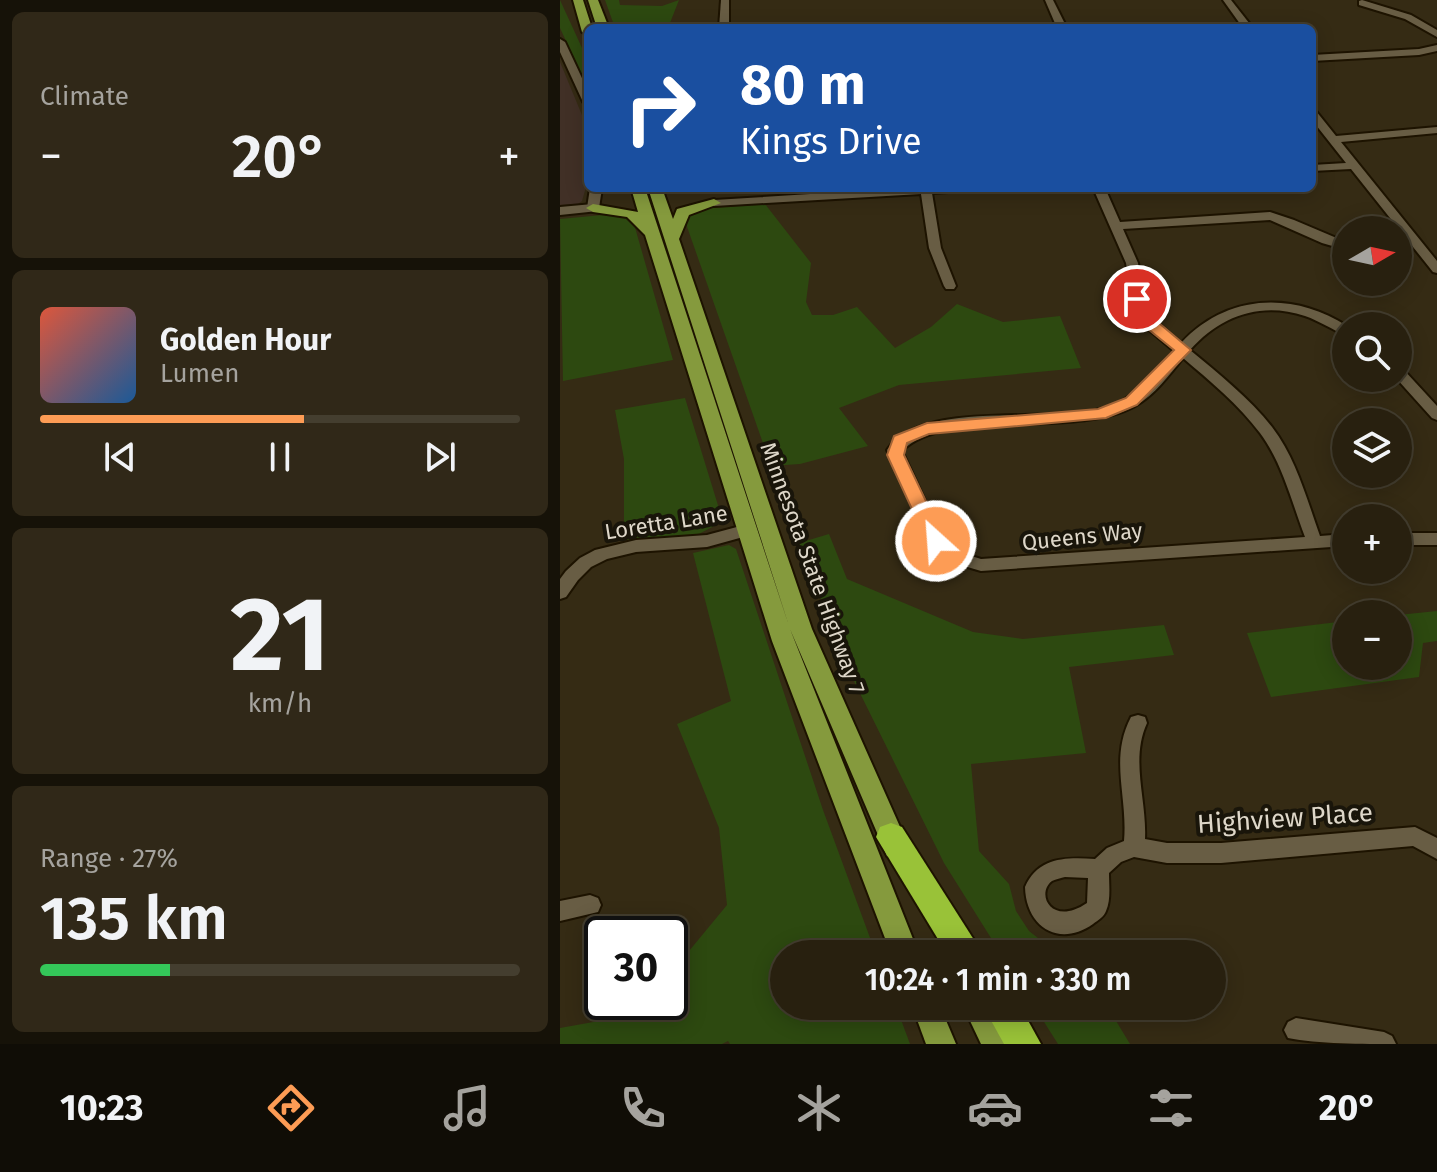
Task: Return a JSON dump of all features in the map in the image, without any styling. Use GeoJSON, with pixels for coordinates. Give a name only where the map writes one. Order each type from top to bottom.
{"type":"FeatureCollection","features":[{"type":"Feature","properties":{"kind":"highway"},"geometry":{"type":"LineString","coordinates":[[891,837],[957,940]]}},
{"type":"Feature","properties":{"kind":"highway"},"geometry":{"type":"LineString","coordinates":[[1009,1020],[1024,1044]]}},
{"type":"Feature","properties":{"kind":"main road"},"geometry":{"type":"LineString","coordinates":[[570,0],[585,24]]}},
{"type":"Feature","properties":{"kind":"main road"},"geometry":{"type":"LineString","coordinates":[[578,0],[585,24]]}},
{"type":"Feature","properties":{"kind":"main road"},"geometry":{"type":"LineString","coordinates":[[593,0],[602,24]]}},
{"type":"Feature","properties":{"kind":"main road"},"geometry":{"type":"LineString","coordinates":[[593,208],[626,198],[629,192]]}},
{"type":"Feature","properties":{"kind":"main road","name":"Minnesota State Highway 7"},"geometry":{"type":"LineString","coordinates":[[640,192],[662,238],[801,629],[891,837],[943,940]]}},
{"type":"Feature","properties":{"kind":"main road","name":"Minnesota State Highway 7"},"geometry":{"type":"LineString","coordinates":[[656,192],[662,238],[748,530],[808,712],[899,940]]}},
{"type":"Feature","properties":{"kind":"main road"},"geometry":{"type":"LineString","coordinates":[[663,192],[678,201],[714,203]]}},
{"type":"Feature","properties":{"kind":"main road"},"geometry":{"type":"LineString","coordinates":[[593,208],[631,213],[662,238],[675,235],[682,212],[714,203]]}},
{"type":"Feature","properties":{"kind":"main road"},"geometry":{"type":"LineString","coordinates":[[932,1020],[941,1044]]}},
{"type":"Feature","properties":{"kind":"main road"},"geometry":{"type":"LineString","coordinates":[[984,1020],[996,1044]]}},
{"type":"Feature","properties":{"kind":"street"},"geometry":{"type":"LineString","coordinates":[[724,24],[725,0]]}},
{"type":"Feature","properties":{"kind":"street"},"geometry":{"type":"LineString","coordinates":[[1049,0],[1060,24]]}},
{"type":"Feature","properties":{"kind":"street"},"geometry":{"type":"LineString","coordinates":[[1227,0],[1245,24]]}},
{"type":"Feature","properties":{"kind":"street"},"geometry":{"type":"LineString","coordinates":[[1362,3],[1408,17],[1437,34]]}},
{"type":"Feature","properties":{"kind":"street"},"geometry":{"type":"LineString","coordinates":[[560,42],[584,93]]}},
{"type":"Feature","properties":{"kind":"street"},"geometry":{"type":"LineString","coordinates":[[1316,58],[1437,48]]}},
{"type":"Feature","properties":{"kind":"street"},"geometry":{"type":"LineString","coordinates":[[1316,118],[1388,216]]}},
{"type":"Feature","properties":{"kind":"street"},"geometry":{"type":"LineString","coordinates":[[1332,140],[1437,130]]}},
{"type":"Feature","properties":{"kind":"street"},"geometry":{"type":"LineString","coordinates":[[1316,168],[1352,166]]}},
{"type":"Feature","properties":{"kind":"street"},"geometry":{"type":"LineString","coordinates":[[560,211],[593,208],[595,192]]}},
{"type":"Feature","properties":{"kind":"street"},"geometry":{"type":"LineString","coordinates":[[714,203],[793,193],[837,192]]}},
{"type":"Feature","properties":{"kind":"street"},"geometry":{"type":"LineString","coordinates":[[926,192],[935,248],[950,286]]}},
{"type":"Feature","properties":{"kind":"street"},"geometry":{"type":"LineString","coordinates":[[1101,192],[1132,263],[1139,306],[1153,326],[1243,404],[1267,431],[1285,464],[1314,540]]}},
{"type":"Feature","properties":{"kind":"street"},"geometry":{"type":"LineString","coordinates":[[1117,226],[1270,216],[1294,221],[1332,242]]}},
{"type":"Feature","properties":{"kind":"street"},"geometry":{"type":"LineString","coordinates":[[1412,246],[1437,269]]}},
{"type":"Feature","properties":{"kind":"street"},"geometry":{"type":"LineString","coordinates":[[1183,350],[1211,320],[1243,308],[1295,308],[1332,322]]}},
{"type":"Feature","properties":{"kind":"street","name":"Queens Way"},"geometry":{"type":"LineString","coordinates":[[1183,350],[1142,393],[1118,409],[1083,416],[927,428],[908,435],[896,445],[895,455],[936,541],[960,559],[981,565],[1332,540]]}},
{"type":"Feature","properties":{"kind":"street"},"geometry":{"type":"LineString","coordinates":[[1412,387],[1437,415]]}},
{"type":"Feature","properties":{"kind":"street","name":"Loretta Lane"},"geometry":{"type":"LineString","coordinates":[[560,592],[572,574],[591,558],[614,548],[696,543],[748,530]]}},
{"type":"Feature","properties":{"kind":"street"},"geometry":{"type":"LineString","coordinates":[[1412,539],[1437,539]]}},
{"type":"Feature","properties":{"kind":"street"},"geometry":{"type":"LineString","coordinates":[[1099,869],[1114,855],[1134,847],[1135,808],[1126,754],[1130,736],[1138,723]]}},
{"type":"Feature","properties":{"kind":"street","name":"Highview Place"},"geometry":{"type":"LineString","coordinates":[[1134,847],[1167,853],[1221,853],[1415,836],[1437,849]]}},
{"type":"Feature","properties":{"kind":"street"},"geometry":{"type":"LineString","coordinates":[[560,911],[590,905]]}},
{"type":"Feature","properties":{"kind":"street"},"geometry":{"type":"LineString","coordinates":[[1296,1030],[1384,1044]]}},
{"type":"Feature","properties":{"kind":"shaded area"},"geometry":{"type":"Polygon","coordinates":[[[560,62],[584,120],[585,192],[578,204],[560,205],[560,62]]]}},
{"type":"Feature","properties":{"kind":"green space"},"geometry":{"type":"Polygon","coordinates":[[[560,0],[584,52],[584,79],[560,28],[560,0]]]}},
{"type":"Feature","properties":{"kind":"green space"},"geometry":{"type":"Polygon","coordinates":[[[605,0],[619,0],[620,5],[662,6],[679,0],[670,24],[614,24],[605,0]]]}},
{"type":"Feature","properties":{"kind":"green space"},"geometry":{"type":"Polygon","coordinates":[[[765,204],[811,263],[806,302],[812,315],[833,315],[857,307],[895,348],[931,327],[957,304],[1003,322],[1060,316],[1081,368],[899,385],[839,408],[868,446],[800,464],[771,466],[685,221],[689,213],[699,209],[765,204]]]}},
{"type":"Feature","properties":{"kind":"green space"},"geometry":{"type":"Polygon","coordinates":[[[613,214],[624,216],[634,224],[673,360],[563,381],[560,219],[613,214]]]}},
{"type":"Feature","properties":{"kind":"green space"},"geometry":{"type":"Polygon","coordinates":[[[685,398],[721,515],[718,524],[695,536],[624,540],[624,459],[615,410],[685,398]]]}},
{"type":"Feature","properties":{"kind":"green space"},"geometry":{"type":"Polygon","coordinates":[[[829,534],[847,579],[973,632],[1023,639],[1164,625],[1174,655],[1069,667],[1086,753],[971,764],[979,851],[1009,884],[1016,911],[1029,931],[1041,940],[992,940],[944,863],[853,679],[799,543],[829,534]]]}},
{"type":"Feature","properties":{"kind":"green space"},"geometry":{"type":"Polygon","coordinates":[[[729,545],[736,549],[823,810],[871,940],[770,940],[770,1020],[901,1020],[910,1044],[730,1044],[728,1041],[722,1044],[560,1044],[560,1028],[604,1020],[688,1020],[688,952],[727,905],[719,828],[677,724],[731,701],[693,553],[729,545]]]}},
{"type":"Feature","properties":{"kind":"green space"},"geometry":{"type":"Polygon","coordinates":[[[1437,611],[1437,641],[1423,643],[1419,677],[1412,678],[1412,614],[1437,611]]]}},
{"type":"Feature","properties":{"kind":"green space"},"geometry":{"type":"Polygon","coordinates":[[[1332,623],[1332,680],[1397,680],[1271,697],[1247,633],[1332,623]]]}},
{"type":"Feature","properties":{"kind":"green space"},"geometry":{"type":"Polygon","coordinates":[[[1043,1020],[1115,1020],[1130,1044],[1058,1044],[1043,1020]]]}},
{"type":"Feature","properties":{"kind":"route"},"geometry":{"type":"LineString","coordinates":[[936,541],[895,455],[894,450],[900,440],[927,428],[1101,414],[1131,402],[1183,350],[1153,326],[1137,299]]}}]}
